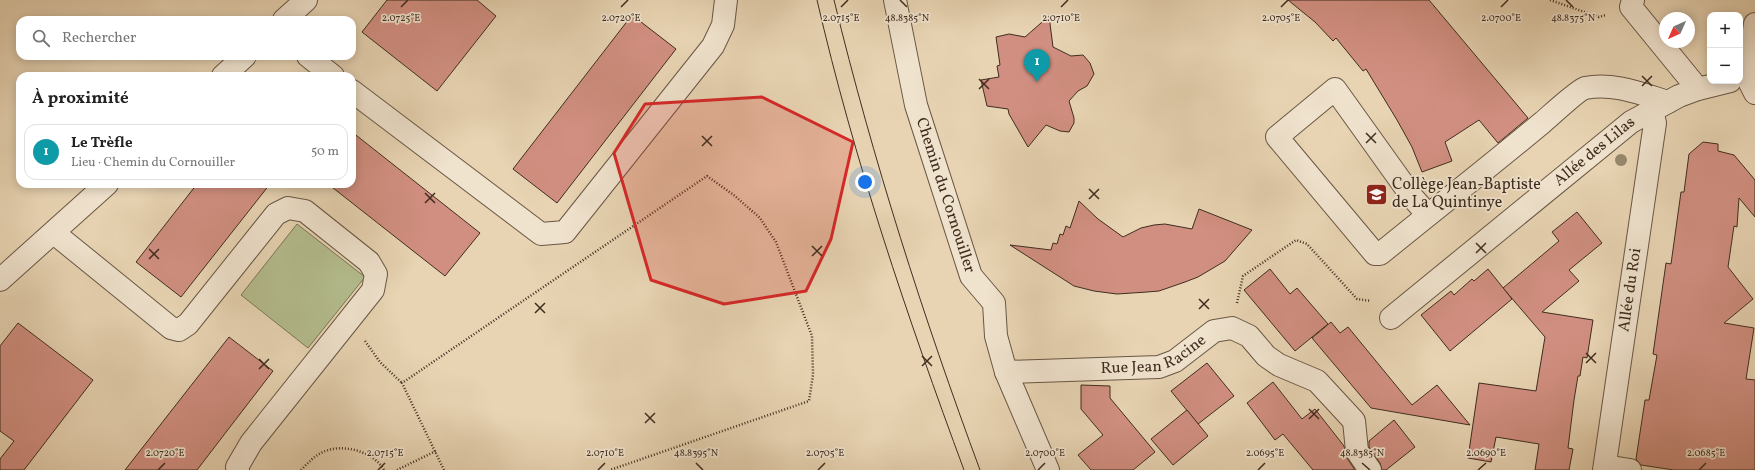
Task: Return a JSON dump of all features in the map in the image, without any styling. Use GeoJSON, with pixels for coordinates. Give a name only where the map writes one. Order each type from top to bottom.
{"type":"FeatureCollection","features":[{"type":"Feature","properties":{"kind":"street"},"geometry":{"type":"LineString","coordinates":[[288,16],[306,0]]}},
{"type":"Feature","properties":{"kind":"street"},"geometry":{"type":"LineString","coordinates":[[356,94],[541,234],[565,232],[713,46],[724,25],[726,0]]}},
{"type":"Feature","properties":{"kind":"street","name":"Chemin du Cornouiller"},"geometry":{"type":"LineString","coordinates":[[895,0],[916,105],[971,276],[994,303],[996,336],[1006,372],[1048,470]]}},
{"type":"Feature","properties":{"kind":"street"},"geometry":{"type":"LineString","coordinates":[[1632,4],[1698,89]]}},
{"type":"Feature","properties":{"kind":"street"},"geometry":{"type":"LineString","coordinates":[[1743,82],[1755,24]]}},
{"type":"Feature","properties":{"kind":"street"},"geometry":{"type":"LineString","coordinates":[[228,72],[241,60]]}},
{"type":"Feature","properties":{"kind":"street"},"geometry":{"type":"LineString","coordinates":[[313,60],[328,72]]}},
{"type":"Feature","properties":{"kind":"street","name":"Allée des Lilas"},"geometry":{"type":"LineString","coordinates":[[1391,318],[1631,122],[1660,106],[1698,89],[1730,84]]}},
{"type":"Feature","properties":{"kind":"street"},"geometry":{"type":"LineString","coordinates":[[1428,215],[1413,198],[1336,89],[1277,137],[1375,254],[1380,254],[1428,215],[1583,88],[1606,87],[1622,89],[1660,106]]}},
{"type":"Feature","properties":{"kind":"street","name":"Allée du Roi"},"geometry":{"type":"LineString","coordinates":[[1605,468],[1656,123],[1660,106]]}},
{"type":"Feature","properties":{"kind":"street"},"geometry":{"type":"LineString","coordinates":[[0,280],[103,188]]}},
{"type":"Feature","properties":{"kind":"street"},"geometry":{"type":"LineString","coordinates":[[54,233],[171,328],[179,330],[188,324],[276,214],[288,208],[305,210],[369,262],[376,274],[373,290],[251,444],[237,467],[238,470]]}},
{"type":"Feature","properties":{"kind":"street"},"geometry":{"type":"LineString","coordinates":[[1232,328],[1248,336],[1266,356],[1279,365],[1317,381],[1354,421],[1357,450],[1370,470]]}},
{"type":"Feature","properties":{"kind":"street","name":"Rue Jean Racine"},"geometry":{"type":"LineString","coordinates":[[1006,372],[1159,366],[1175,361],[1214,331],[1232,328]]}},
{"type":"Feature","properties":{"kind":"street"},"geometry":{"type":"LineString","coordinates":[[1605,468],[1630,470]]}},
{"type":"Feature","properties":{"kind":"path"},"geometry":{"type":"LineString","coordinates":[[1550,0],[1599,17],[1632,4]]}},
{"type":"Feature","properties":{"kind":"path"},"geometry":{"type":"LineString","coordinates":[[402,383],[707,176],[735,196],[760,218],[776,242],[812,336],[813,375],[809,401],[610,470]]}},
{"type":"Feature","properties":{"kind":"path"},"geometry":{"type":"LineString","coordinates":[[1232,328],[1243,276],[1296,240],[1307,244],[1357,299],[1372,301]]}},
{"type":"Feature","properties":{"kind":"path"},"geometry":{"type":"LineString","coordinates":[[350,320],[380,362],[402,383],[444,470]]}},
{"type":"Feature","properties":{"kind":"path"},"geometry":{"type":"LineString","coordinates":[[301,470],[310,460],[323,452],[339,448],[356,450],[371,457],[384,470]]}},
{"type":"Feature","properties":{"kind":"path"},"geometry":{"type":"LineString","coordinates":[[397,470],[436,451]]}},
{"type":"Feature","properties":{"kind":"highlighted area"},"geometry":{"type":"Polygon","coordinates":[[[762,97],[853,142],[831,239],[806,291],[724,304],[651,280],[614,153],[645,104],[762,97]]]}},
{"type":"Feature","properties":{"kind":"green space"},"geometry":{"type":"Polygon","coordinates":[[[297,224],[365,277],[308,348],[241,295],[297,224]]]}},
{"type":"Feature","properties":{"kind":"building"},"geometry":{"type":"Polygon","coordinates":[[[387,0],[477,0],[496,16],[437,91],[362,32],[387,0]]]}},
{"type":"Feature","properties":{"kind":"building"},"geometry":{"type":"Polygon","coordinates":[[[1288,0],[1429,0],[1528,118],[1498,143],[1479,120],[1445,142],[1452,161],[1422,172],[1412,147],[1366,69],[1363,71],[1336,38],[1333,41],[1315,22],[1288,0]]]}},
{"type":"Feature","properties":{"kind":"building"},"geometry":{"type":"Polygon","coordinates":[[[632,15],[676,49],[557,203],[513,169],[632,15]]]}},
{"type":"Feature","properties":{"kind":"building"},"geometry":{"type":"Polygon","coordinates":[[[1049,16],[1053,47],[1071,56],[1083,55],[1090,63],[1094,74],[1087,86],[1078,91],[1069,101],[1074,123],[1069,132],[1060,131],[1046,125],[1028,147],[1009,114],[1008,109],[987,106],[981,80],[999,77],[997,66],[1000,65],[996,37],[1009,34],[1025,37],[1049,16]]]}},
{"type":"Feature","properties":{"kind":"building"},"geometry":{"type":"Polygon","coordinates":[[[356,135],[480,233],[445,276],[333,188],[356,188],[356,135]]]}},
{"type":"Feature","properties":{"kind":"building"},"geometry":{"type":"Polygon","coordinates":[[[1703,142],[1718,144],[1718,151],[1734,155],[1755,180],[1755,217],[1739,198],[1737,227],[1734,226],[1728,267],[1753,299],[1724,323],[1754,328],[1746,379],[1755,380],[1755,470],[1674,470],[1641,465],[1636,459],[1645,400],[1649,400],[1657,355],[1653,354],[1666,263],[1671,264],[1681,192],[1684,192],[1689,154],[1703,142]]]}},
{"type":"Feature","properties":{"kind":"building"},"geometry":{"type":"Polygon","coordinates":[[[194,188],[267,188],[181,297],[136,262],[194,188]]]}},
{"type":"Feature","properties":{"kind":"building"},"geometry":{"type":"Polygon","coordinates":[[[1079,201],[1098,219],[1123,237],[1141,228],[1154,225],[1165,224],[1192,229],[1199,209],[1252,230],[1225,261],[1198,277],[1159,291],[1117,294],[1094,291],[1074,286],[1010,245],[1051,250],[1053,243],[1057,244],[1060,234],[1063,235],[1066,226],[1070,228],[1079,201]]]}},
{"type":"Feature","properties":{"kind":"building"},"geometry":{"type":"Polygon","coordinates":[[[1577,212],[1602,243],[1569,270],[1579,281],[1542,312],[1593,320],[1587,358],[1583,357],[1574,400],[1568,448],[1573,449],[1569,470],[1535,470],[1539,444],[1496,437],[1491,462],[1468,458],[1479,383],[1536,391],[1545,337],[1503,288],[1559,241],[1552,232],[1577,212]]]}},
{"type":"Feature","properties":{"kind":"building"},"geometry":{"type":"Polygon","coordinates":[[[1270,269],[1290,294],[1297,288],[1328,324],[1295,351],[1244,290],[1270,269]]]}},
{"type":"Feature","properties":{"kind":"building"},"geometry":{"type":"Polygon","coordinates":[[[1488,269],[1512,299],[1450,351],[1421,315],[1451,291],[1454,295],[1472,279],[1474,281],[1488,269]]]}},
{"type":"Feature","properties":{"kind":"building"},"geometry":{"type":"Polygon","coordinates":[[[1331,322],[1340,333],[1348,327],[1412,405],[1437,385],[1470,425],[1371,408],[1312,338],[1331,322]]]}},
{"type":"Feature","properties":{"kind":"building"},"geometry":{"type":"Polygon","coordinates":[[[18,323],[93,380],[24,470],[0,470],[0,459],[14,441],[0,431],[0,346],[18,323]]]}},
{"type":"Feature","properties":{"kind":"building"},"geometry":{"type":"Polygon","coordinates":[[[229,337],[273,371],[197,470],[125,470],[229,337]]]}},
{"type":"Feature","properties":{"kind":"building"},"geometry":{"type":"Polygon","coordinates":[[[1207,363],[1234,396],[1198,424],[1171,391],[1207,363]]]}},
{"type":"Feature","properties":{"kind":"building"},"geometry":{"type":"Polygon","coordinates":[[[1273,382],[1302,419],[1315,409],[1344,446],[1347,458],[1355,470],[1313,470],[1283,434],[1275,440],[1247,403],[1273,382]]]}},
{"type":"Feature","properties":{"kind":"building"},"geometry":{"type":"Polygon","coordinates":[[[1081,385],[1110,386],[1110,398],[1155,452],[1133,470],[1091,470],[1078,455],[1103,435],[1081,409],[1081,385]]]}},
{"type":"Feature","properties":{"kind":"building"},"geometry":{"type":"Polygon","coordinates":[[[1187,410],[1208,436],[1173,465],[1151,439],[1187,410]]]}},
{"type":"Feature","properties":{"kind":"building"},"geometry":{"type":"Polygon","coordinates":[[[1394,420],[1415,447],[1386,470],[1382,470],[1380,463],[1369,447],[1369,441],[1394,420]]]}},
{"type":"Feature","properties":{"kind":"tram line"},"geometry":{"type":"LineString","coordinates":[[817,0],[848,119],[883,237],[922,354],[964,470]]}},
{"type":"Feature","properties":{"kind":"tram line"},"geometry":{"type":"LineString","coordinates":[[834,0],[865,119],[900,237],[980,470]]}},
{"type":"Feature","properties":{"kind":"place","name":"Le Trèfle"},"geometry":{"type":"Point","coordinates":[1037,82]}},
{"type":"Feature","properties":{"kind":"place","name":"Collège Jean-Baptiste de La Quintinye"},"geometry":{"type":"Point","coordinates":[1376,194]}}]}
